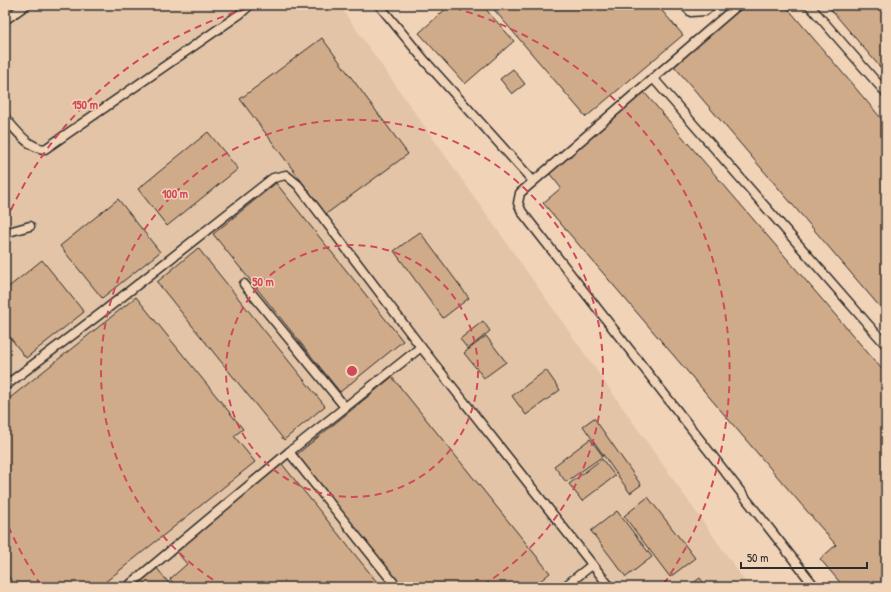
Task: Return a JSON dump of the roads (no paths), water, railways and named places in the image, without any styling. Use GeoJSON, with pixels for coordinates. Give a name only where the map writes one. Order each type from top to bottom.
{"type":"FeatureCollection","features":[{"type":"Feature","properties":{"kind":"lane"},"geometry":{"type":"LineString","coordinates":[[5,20],[26,5]]}},
{"type":"Feature","properties":{"kind":"lane"},"geometry":{"type":"LineString","coordinates":[[5,118],[30,144],[38,149],[45,149],[240,14],[250,5]]}},
{"type":"Feature","properties":{"kind":"lane"},"geometry":{"type":"LineString","coordinates":[[379,5],[425,61],[533,181]]}},
{"type":"Feature","properties":{"kind":"lane"},"geometry":{"type":"LineString","coordinates":[[684,5],[691,12],[704,11],[712,5]]}},
{"type":"Feature","properties":{"kind":"lane"},"geometry":{"type":"LineString","coordinates":[[738,5],[533,181],[520,193],[518,202],[522,212],[815,587]]}},
{"type":"Feature","properties":{"kind":"lane"},"geometry":{"type":"LineString","coordinates":[[809,5],[886,94]]}},
{"type":"Feature","properties":{"kind":"lane"},"geometry":{"type":"LineString","coordinates":[[652,78],[886,345]]}},
{"type":"Feature","properties":{"kind":"lane"},"geometry":{"type":"LineString","coordinates":[[5,386],[104,311],[273,178],[286,175],[298,185],[421,347],[610,587]]}},
{"type":"Feature","properties":{"kind":"lane"},"geometry":{"type":"LineString","coordinates":[[5,233],[30,226]]}},
{"type":"Feature","properties":{"kind":"lane"},"geometry":{"type":"LineString","coordinates":[[244,284],[345,407]]}},
{"type":"Feature","properties":{"kind":"lane"},"geometry":{"type":"LineString","coordinates":[[127,587],[289,452],[421,347]]}},
{"type":"Feature","properties":{"kind":"lane"},"geometry":{"type":"LineString","coordinates":[[289,452],[397,587]]}},
{"type":"Feature","properties":{"kind":"lane"},"geometry":{"type":"LineString","coordinates":[[564,587],[592,565]]}}]}
